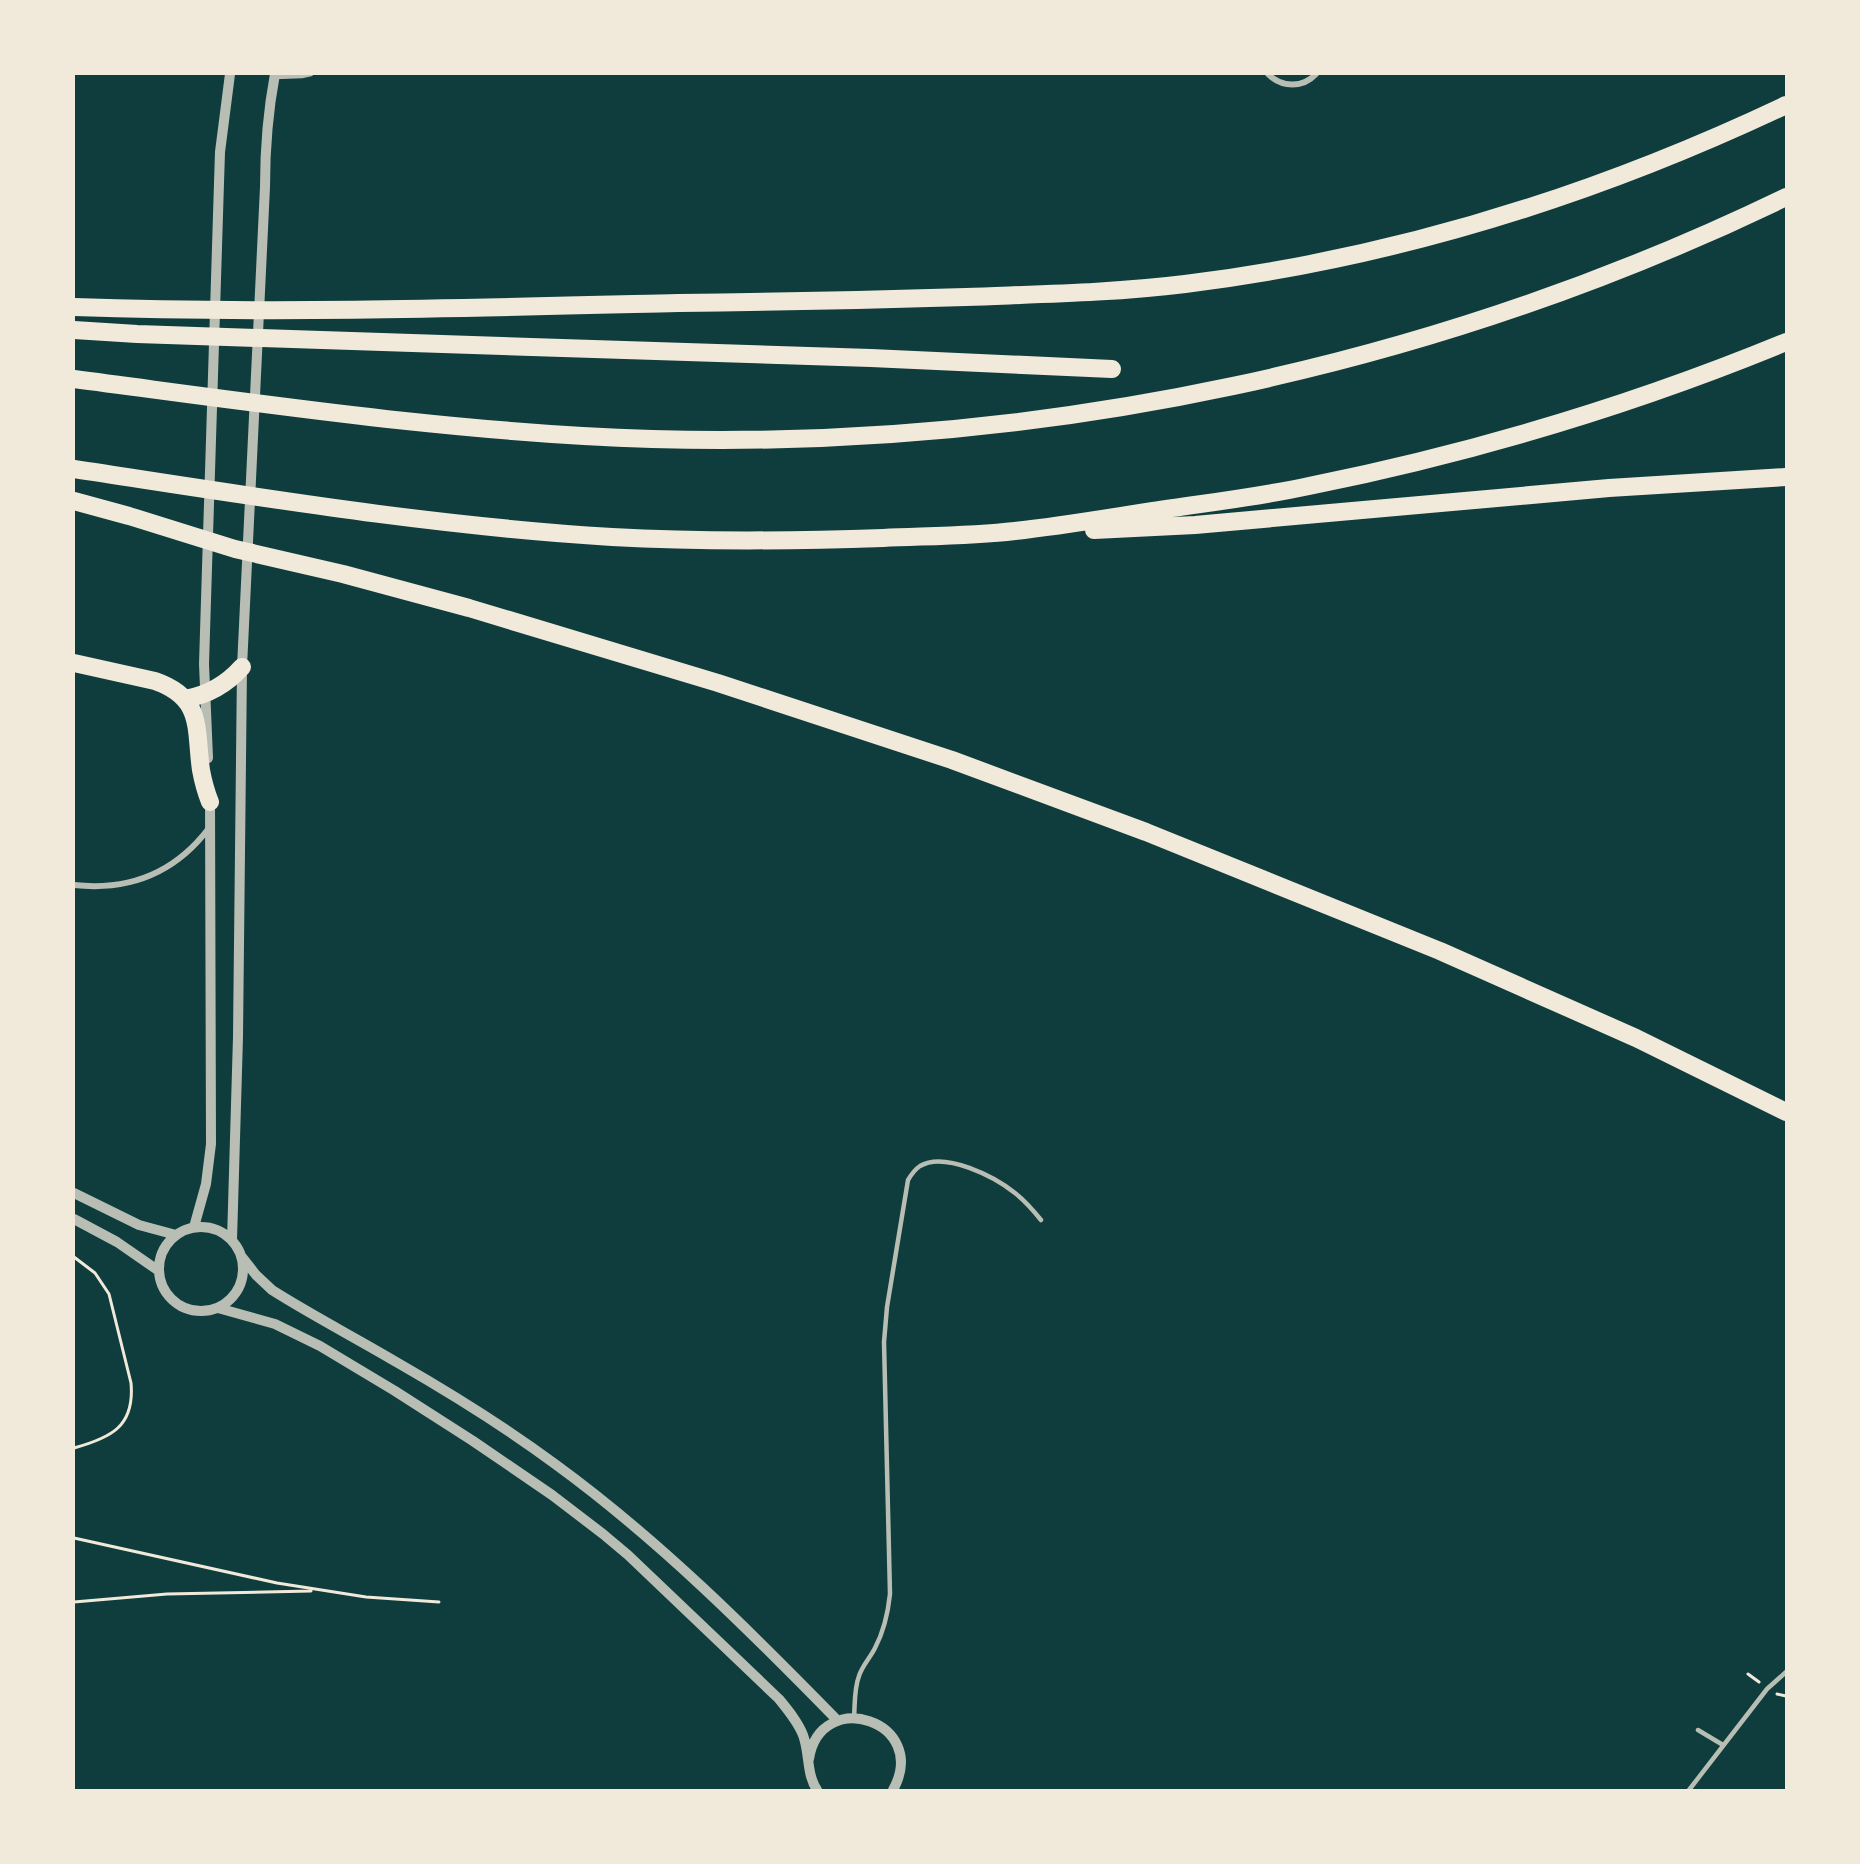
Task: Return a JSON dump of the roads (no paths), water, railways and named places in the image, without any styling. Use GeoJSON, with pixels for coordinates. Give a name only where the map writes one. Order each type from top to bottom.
{"type":"FeatureCollection","features":[{"type":"Feature","properties":{"kind":"highway"},"geometry":{"type":"LineString","coordinates":[[74,307],[149,310],[413,309],[662,304],[1095,293],[1182,284],[1261,274],[1381,250],[1496,219],[1591,188],[1659,162],[1726,134],[1786,105]]}},
{"type":"Feature","properties":{"kind":"highway"},"geometry":{"type":"LineString","coordinates":[[74,379],[392,418],[515,431],[591,436],[682,440],[763,440],[885,435],[969,428],[1031,421],[1176,398],[1365,355],[1595,280],[1685,243],[1786,197]]}},
{"type":"Feature","properties":{"kind":"highway"},"geometry":{"type":"LineString","coordinates":[[74,330],[149,335],[871,358],[1113,369]]}},
{"type":"Feature","properties":{"kind":"highway"},"geometry":{"type":"LineString","coordinates":[[1014,531],[1246,498],[1441,456],[1608,407],[1786,342]]}},
{"type":"Feature","properties":{"kind":"highway"},"geometry":{"type":"LineString","coordinates":[[74,468],[338,509],[525,531],[616,537],[789,541],[1195,525],[1609,488],[1786,477]]}},
{"type":"Feature","properties":{"kind":"highway"},"geometry":{"type":"LineString","coordinates":[[74,501],[235,549],[343,574],[548,631],[741,690],[952,760],[1146,832],[1429,947],[1636,1038],[1786,1112]]}},
{"type":"Feature","properties":{"kind":"highway"},"geometry":{"type":"LineString","coordinates":[[74,663],[155,681],[166,685],[185,699],[196,721],[203,780],[210,802]]}},
{"type":"Feature","properties":{"kind":"highway"},"geometry":{"type":"LineString","coordinates":[[185,699],[205,694],[225,683],[242,667]]}},
{"type":"Feature","properties":{"kind":"street"},"geometry":{"type":"LineString","coordinates":[[194,1227],[206,1184],[211,1144],[211,825],[204,664],[220,152],[230,74]]}},
{"type":"Feature","properties":{"kind":"street"},"geometry":{"type":"LineString","coordinates":[[1268,74],[1280,83],[1289,85],[1307,82],[1316,74]]}},
{"type":"Feature","properties":{"kind":"street"},"geometry":{"type":"LineString","coordinates":[[232,1240],[238,1037],[242,667],[265,158],[275,75]]}},
{"type":"Feature","properties":{"kind":"street"},"geometry":{"type":"LineString","coordinates":[[74,885],[111,886],[150,876],[168,867],[184,855],[211,825]]}},
{"type":"Feature","properties":{"kind":"street"},"geometry":{"type":"LineString","coordinates":[[74,1193],[139,1225],[176,1235]]}},
{"type":"Feature","properties":{"kind":"street"},"geometry":{"type":"LineString","coordinates":[[74,1220],[117,1242],[159,1271]]}},
{"type":"Feature","properties":{"kind":"street"},"geometry":{"type":"LineString","coordinates":[[242,1257],[244,1267],[240,1287],[227,1303],[218,1308],[208,1311],[188,1310],[179,1305],[165,1291],[159,1271],[159,1261],[163,1251],[176,1235],[194,1227],[215,1229],[232,1240],[256,1275],[272,1290],[452,1395],[555,1464],[596,1496],[677,1563],[838,1721]]}},
{"type":"Feature","properties":{"kind":"street"},"geometry":{"type":"LineString","coordinates":[[218,1308],[275,1324],[320,1346],[395,1390],[473,1441],[586,1521],[651,1576],[779,1699],[803,1736],[809,1773],[817,1791]]}},
{"type":"Feature","properties":{"kind":"street"},"geometry":{"type":"LineString","coordinates":[[808,1762],[810,1752],[820,1733],[838,1721],[854,1718],[867,1719],[878,1724],[895,1740],[901,1760],[898,1781],[893,1791]]}},
{"type":"Feature","properties":{"kind":"lane"},"geometry":{"type":"LineString","coordinates":[[275,75],[311,74]]}},
{"type":"Feature","properties":{"kind":"lane"},"geometry":{"type":"LineString","coordinates":[[854,1718],[856,1683],[882,1632],[888,1613],[890,1594],[884,1342],[887,1307],[908,1180],[920,1166],[928,1163],[938,1162],[972,1169],[996,1180],[1017,1194],[1041,1220]]}},
{"type":"Feature","properties":{"kind":"lane"},"geometry":{"type":"LineString","coordinates":[[1689,1791],[1767,1689],[1786,1672]]}},
{"type":"Feature","properties":{"kind":"lane"},"geometry":{"type":"LineString","coordinates":[[1698,1730],[1724,1745]]}}]}
